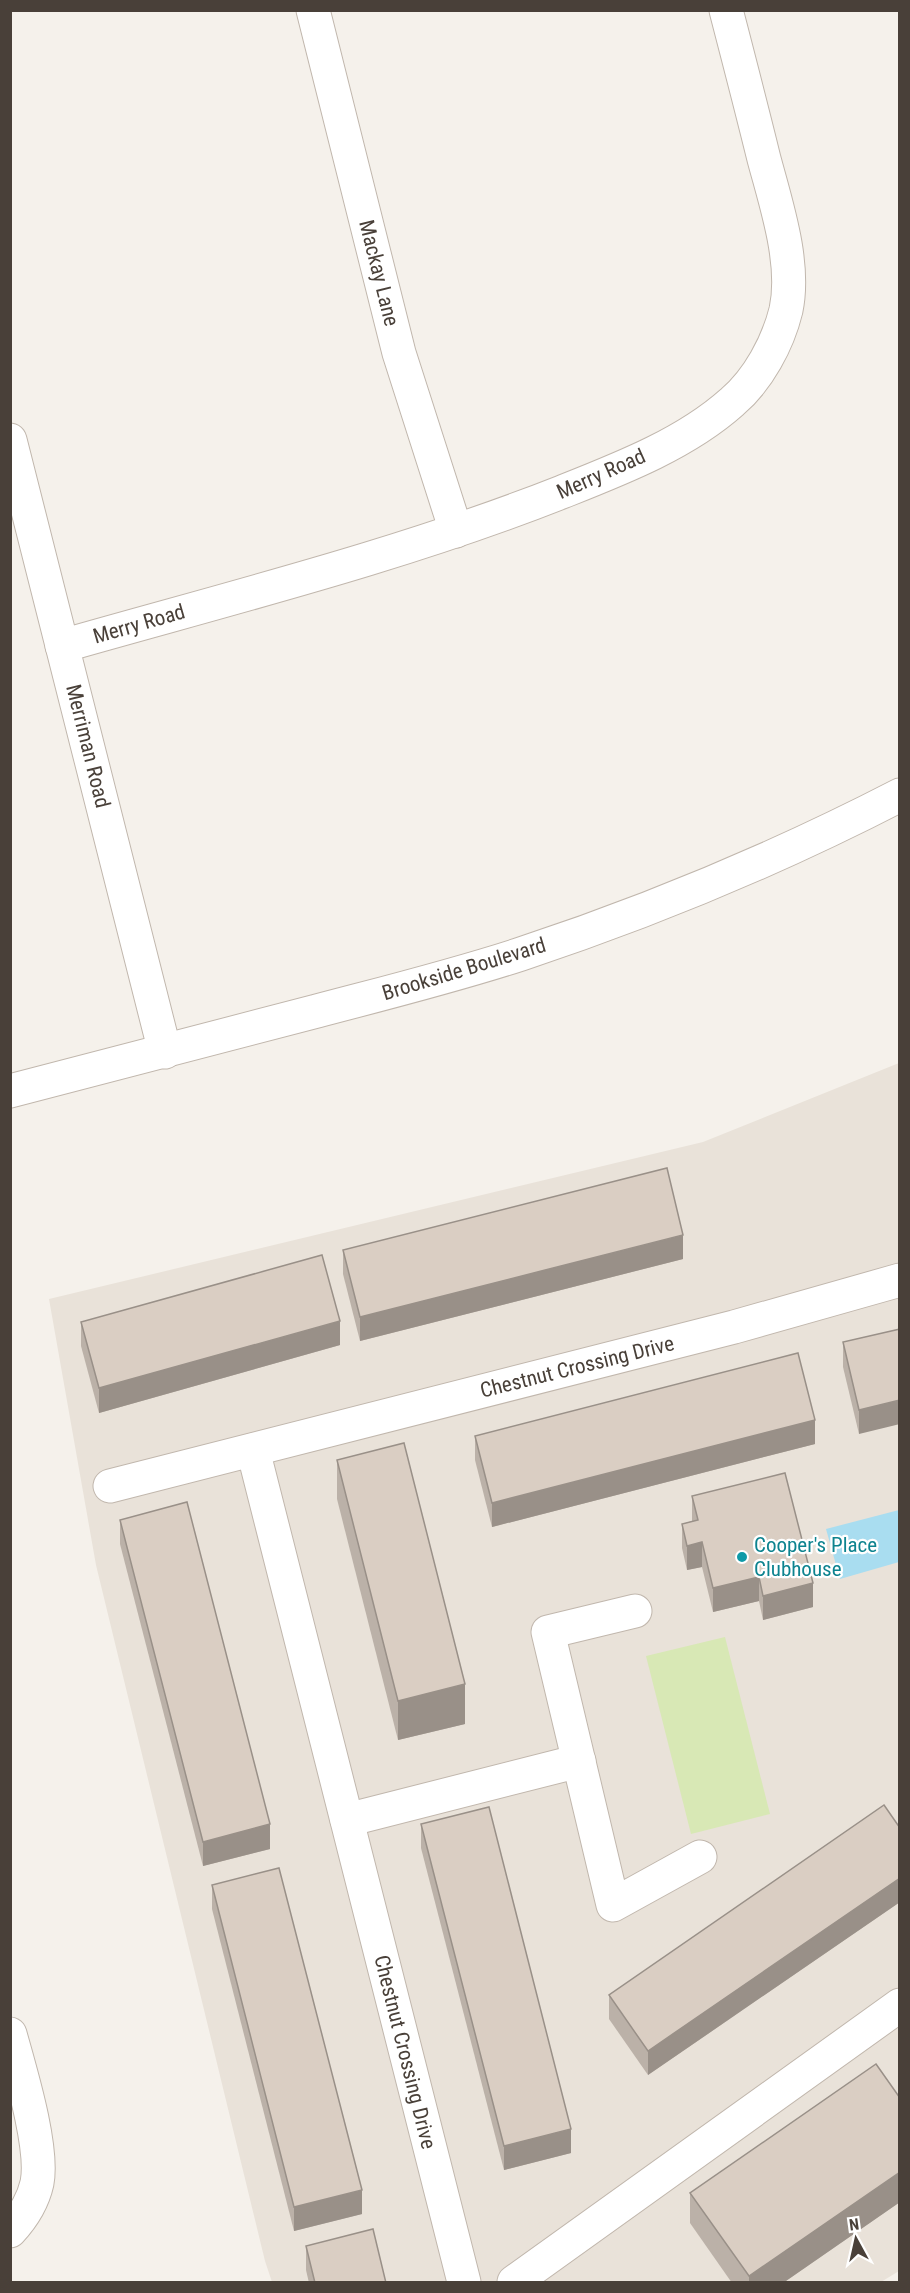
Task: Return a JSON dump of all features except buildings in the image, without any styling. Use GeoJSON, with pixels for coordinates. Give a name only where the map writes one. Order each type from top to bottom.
{"type":"FeatureCollection","features":[{"type":"Feature","properties":{"kind":"street","name":"Mackay Lane"},"geometry":{"type":"LineString","coordinates":[[313,10],[399,353],[456,531]]}},
{"type":"Feature","properties":{"kind":"street","name":"Merry Road"},"geometry":{"type":"LineString","coordinates":[[63,646],[456,531],[595,479],[672,442],[734,402],[756,376],[773,347],[786,309],[788,276],[783,232],[726,10]]}},
{"type":"Feature","properties":{"kind":"street","name":"Merriman Road"},"geometry":{"type":"LineString","coordinates":[[10,440],[165,1052]]}},
{"type":"Feature","properties":{"kind":"street","name":"Brookside Boulevard"},"geometry":{"type":"LineString","coordinates":[[10,1091],[447,977],[531,951],[641,911],[731,874],[815,837],[900,795]]}},
{"type":"Feature","properties":{"kind":"street","name":"Chestnut Crossing Drive"},"geometry":{"type":"LineString","coordinates":[[110,1486],[734,1327],[900,1280]]}},
{"type":"Feature","properties":{"kind":"street","name":"Chestnut Crossing Drive"},"geometry":{"type":"LineString","coordinates":[[253,1450],[464,2283]]}},
{"type":"Feature","properties":{"kind":"street"},"geometry":{"type":"LineString","coordinates":[[635,1611],[548,1632],[613,1905],[700,1857]]}},
{"type":"Feature","properties":{"kind":"street"},"geometry":{"type":"LineString","coordinates":[[347,1820],[579,1761]]}},
{"type":"Feature","properties":{"kind":"street"},"geometry":{"type":"LineString","coordinates":[[514,2283],[896,2017]]}},
{"type":"Feature","properties":{"kind":"street"},"geometry":{"type":"LineString","coordinates":[[10,2034],[30,2111],[37,2155],[38,2182],[29,2206],[10,2231]]}},
{"type":"Feature","properties":{"kind":"shaded area"},"geometry":{"type":"Polygon","coordinates":[[[899,1063],[899,2271],[881,2282],[272,2282],[96,1565],[49,1299],[703,1142],[899,1063]]]}},
{"type":"Feature","properties":{"kind":"green space"},"geometry":{"type":"Polygon","coordinates":[[[725,1637],[770,1814],[691,1834],[646,1656],[725,1637]]]}},
{"type":"Feature","properties":{"kind":"water"},"geometry":{"type":"Polygon","coordinates":[[[899,1510],[899,1562],[840,1579],[826,1529],[899,1510]]]}},
{"type":"Feature","properties":{"kind":"place","name":"Cooper's Place Clubhouse"},"geometry":{"type":"Point","coordinates":[742,1557]}}]}
